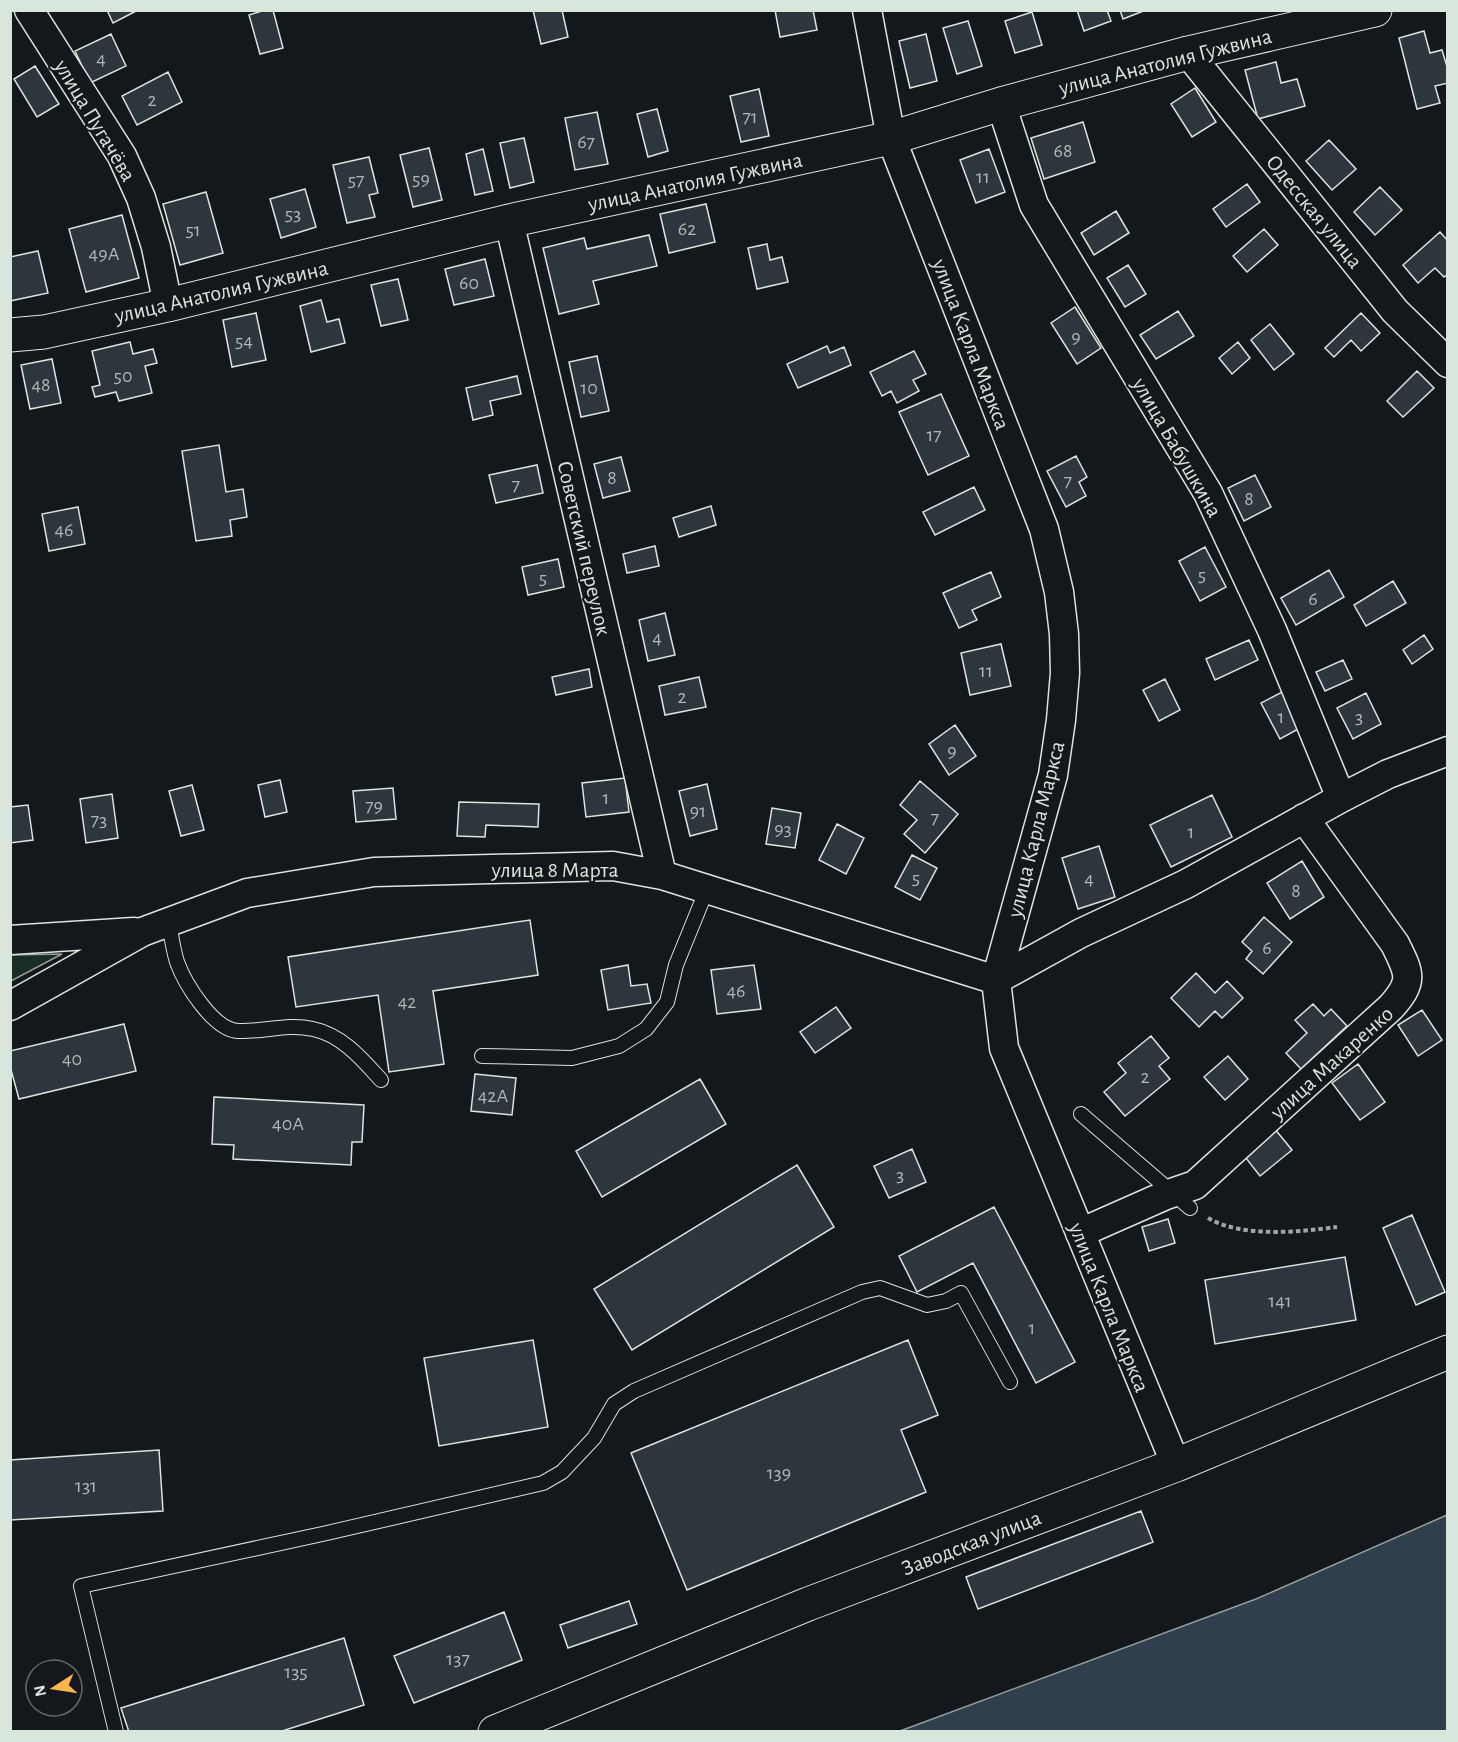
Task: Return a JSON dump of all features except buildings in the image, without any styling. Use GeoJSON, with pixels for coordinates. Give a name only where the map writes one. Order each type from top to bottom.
{"type":"FeatureCollection","features":[{"type":"Feature","properties":{"kind":"street","name":"улица Пугачёва"},"geometry":{"type":"LineString","coordinates":[[29,10],[127,166],[141,198],[153,237],[168,305]]}},
{"type":"Feature","properties":{"kind":"street","name":"улица Карла Маркса"},"geometry":{"type":"LineString","coordinates":[[867,10],[891,138],[1044,529],[1059,592],[1064,634],[1065,673],[1061,720],[1053,775],[996,980],[1004,1048],[1176,1465]]}},
{"type":"Feature","properties":{"kind":"street","name":"улица Анатолия Гужвина"},"geometry":{"type":"LineString","coordinates":[[10,335],[44,332],[168,305],[509,221],[891,138],[1001,104],[1188,53],[1375,10]]}},
{"type":"Feature","properties":{"kind":"street","name":"Одесская улица"},"geometry":{"type":"LineString","coordinates":[[1188,53],[1395,311],[1448,363]]}},
{"type":"Feature","properties":{"kind":"street","name":"улица Бабушкина"},"geometry":{"type":"LineString","coordinates":[[1001,104],[1034,205],[1208,493],[1272,630],[1341,798]]}},
{"type":"Feature","properties":{"kind":"street","name":"Советский переулок"},"geometry":{"type":"LineString","coordinates":[[509,221],[662,875]]}},
{"type":"Feature","properties":{"kind":"street"},"geometry":{"type":"LineString","coordinates":[[996,980],[1081,933],[1186,884],[1388,774],[1448,751]]}},
{"type":"Feature","properties":{"kind":"street","name":"улица Макаренко"},"geometry":{"type":"LineString","coordinates":[[1080,1233],[1181,1200],[1391,1008],[1404,992],[1407,978],[1404,963],[1395,944],[1304,818]]}},
{"type":"Feature","properties":{"kind":"street","name":"улица 8 Марта"},"geometry":{"type":"LineString","coordinates":[[10,1006],[142,932],[247,893],[374,872],[613,866],[662,875],[996,980]]}},
{"type":"Feature","properties":{"kind":"street","name":"улица 8 Марта"},"geometry":{"type":"LineString","coordinates":[[10,940],[142,932]]}},
{"type":"Feature","properties":{"kind":"street","name":"Заводская улица"},"geometry":{"type":"LineString","coordinates":[[495,1731],[808,1604],[1176,1465],[1448,1352]]}},
{"type":"Feature","properties":{"kind":"lane"},"geometry":{"type":"LineString","coordinates":[[483,1056],[572,1058],[620,1047],[646,1029],[667,1002],[676,965],[707,889]]}},
{"type":"Feature","properties":{"kind":"lane"},"geometry":{"type":"LineString","coordinates":[[169,922],[177,962],[188,985],[220,1023],[237,1032],[275,1027],[312,1028],[338,1038],[357,1054],[381,1080]]}},
{"type":"Feature","properties":{"kind":"lane"},"geometry":{"type":"LineString","coordinates":[[1081,1114],[1181,1200]]}},
{"type":"Feature","properties":{"kind":"lane"},"geometry":{"type":"LineString","coordinates":[[116,1731],[81,1586],[543,1483],[562,1472],[594,1438],[614,1404],[634,1391],[862,1292],[879,1288],[927,1305],[945,1301],[961,1293],[1010,1382]]}},
{"type":"Feature","properties":{"kind":"path"},"geometry":{"type":"LineString","coordinates":[[1181,1200],[1212,1221],[1239,1228],[1288,1233],[1337,1227]]}},
{"type":"Feature","properties":{"kind":"green space"},"geometry":{"type":"Polygon","coordinates":[[[62,954],[11,981],[11,955],[62,954]]]}},
{"type":"Feature","properties":{"kind":"water"},"geometry":{"type":"Polygon","coordinates":[[[1447,1515],[1447,1731],[900,1731],[1256,1599],[1447,1515]]]}}]}
